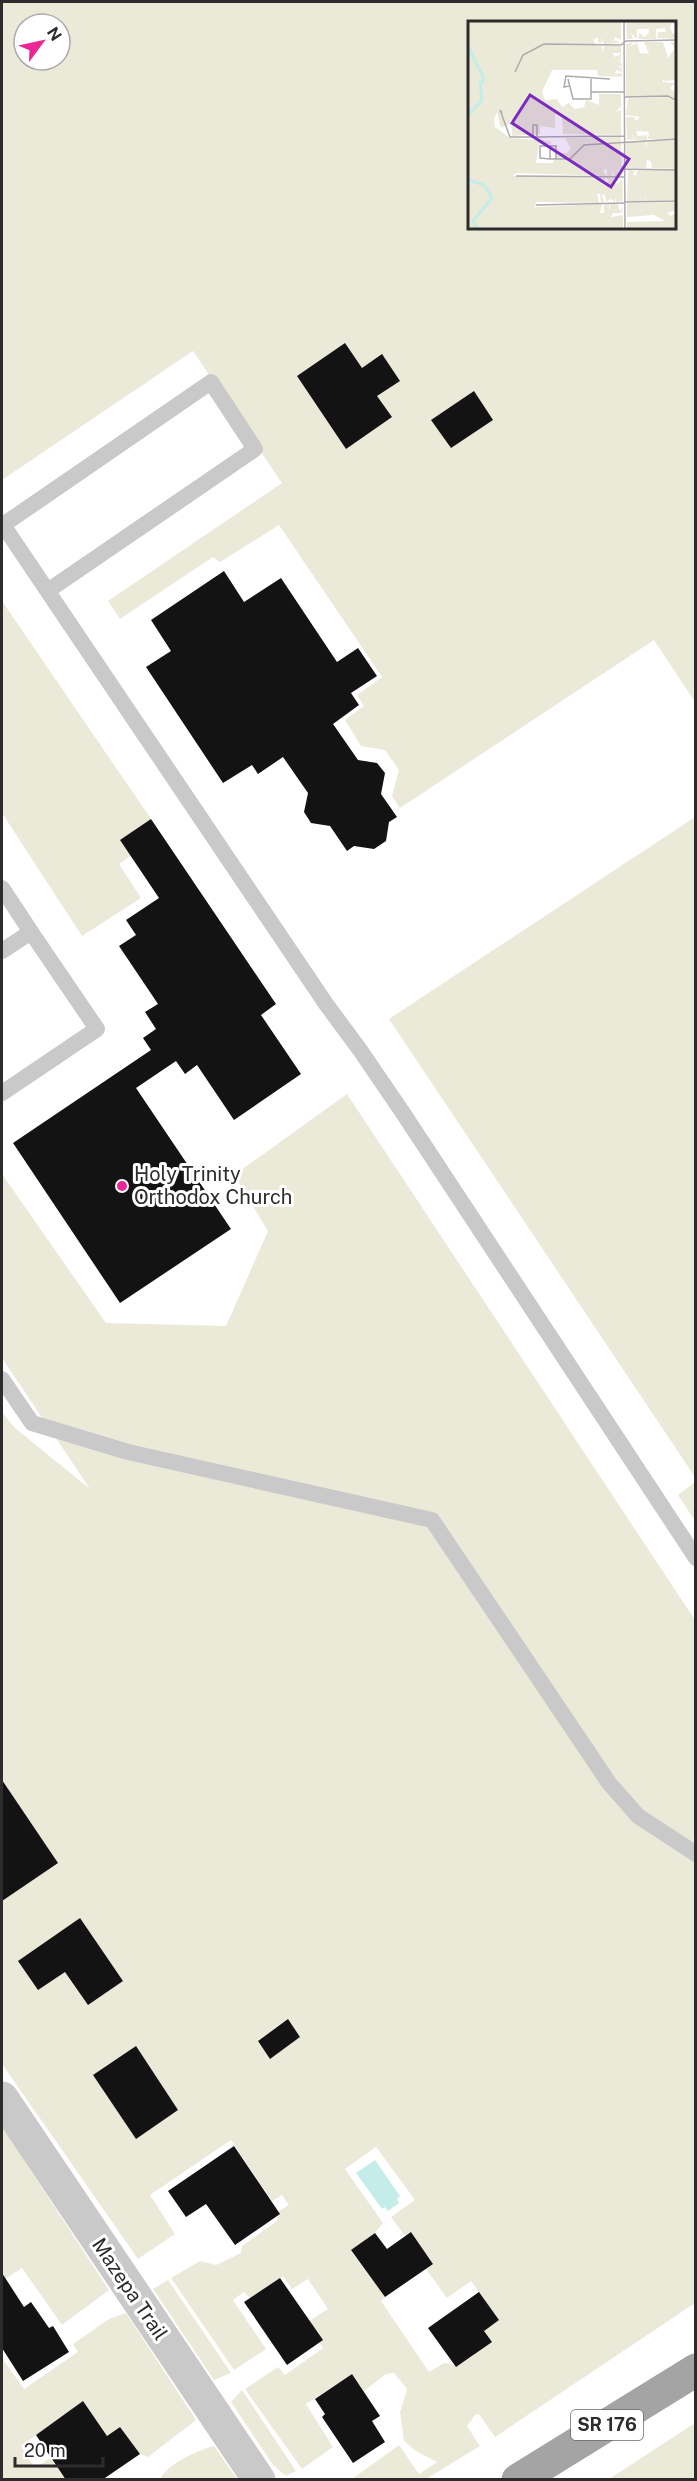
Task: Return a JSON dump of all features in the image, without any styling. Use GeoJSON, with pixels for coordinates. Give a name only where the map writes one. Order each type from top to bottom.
{"type":"FeatureCollection","features":[{"type":"Feature","properties":{"kind":"main road","name":"SR 176"},"geometry":{"type":"LineString","coordinates":[[518,2480],[696,2370]]}},
{"type":"Feature","properties":{"kind":"street","name":"Mazepa Trail"},"geometry":{"type":"LineString","coordinates":[[2,2098],[259,2480]]}},
{"type":"Feature","properties":{"kind":"lane"},"geometry":{"type":"LineString","coordinates":[[49,590],[255,449],[211,382],[2,524],[49,590],[326,1005],[397,1104],[696,1558]]}},
{"type":"Feature","properties":{"kind":"lane"},"geometry":{"type":"LineString","coordinates":[[2,888],[97,1029],[2,1093]]}},
{"type":"Feature","properties":{"kind":"lane"},"geometry":{"type":"LineString","coordinates":[[2,951],[31,932]]}},
{"type":"Feature","properties":{"kind":"lane"},"geometry":{"type":"LineString","coordinates":[[2,1379],[32,1423],[128,1452],[432,1520],[609,1783],[638,1816],[696,1854]]}},
{"type":"Feature","properties":{"kind":"green space"},"geometry":{"type":"Polygon","coordinates":[[[2,2],[695,2],[695,702],[654,640],[400,808],[392,796],[399,770],[385,750],[361,746],[345,720],[364,706],[357,695],[382,677],[279,525],[220,562],[213,557],[120,619],[108,601],[282,483],[193,351],[2,480],[2,2]]]}},
{"type":"Feature","properties":{"kind":"green space"},"geometry":{"type":"Polygon","coordinates":[[[2,601],[151,819],[131,856],[119,864],[141,898],[82,936],[2,813],[2,601]]]}},
{"type":"Feature","properties":{"kind":"green space"},"geometry":{"type":"Polygon","coordinates":[[[695,817],[695,1477],[389,1019],[695,817]]]}},
{"type":"Feature","properties":{"kind":"green space"},"geometry":{"type":"Polygon","coordinates":[[[347,1094],[695,1620],[695,2303],[495,2437],[479,2414],[475,2415],[467,2426],[480,2446],[426,2479],[352,2479],[399,2445],[419,2474],[437,2462],[416,2451],[404,2441],[400,2412],[407,2389],[394,2373],[386,2374],[364,2391],[352,2374],[306,2404],[333,2447],[302,2469],[245,2389],[278,2367],[285,2375],[323,2348],[306,2323],[328,2309],[308,2279],[292,2289],[283,2276],[250,2298],[244,2292],[233,2300],[266,2349],[234,2370],[171,2278],[200,2261],[216,2265],[241,2253],[242,2246],[277,2221],[279,2211],[289,2205],[282,2195],[272,2201],[231,2140],[150,2195],[175,2234],[138,2259],[2,2064],[2,1412],[15,1428],[90,1489],[2,1358],[2,1174],[106,1323],[226,1326],[268,1231],[234,1175],[347,1094]],[[288,2019],[258,2040],[270,2059],[300,2037],[288,2019]],[[376,2147],[345,2169],[383,2223],[375,2233],[351,2251],[385,2297],[381,2301],[429,2372],[444,2363],[459,2365],[473,2356],[476,2333],[488,2322],[492,2325],[499,2320],[471,2281],[447,2298],[426,2269],[433,2263],[411,2232],[405,2236],[391,2217],[415,2200],[376,2147]]]}},
{"type":"Feature","properties":{"kind":"green space"},"geometry":{"type":"Polygon","coordinates":[[[695,1482],[695,1521],[678,1495],[695,1482]]]}},
{"type":"Feature","properties":{"kind":"green space"},"geometry":{"type":"Polygon","coordinates":[[[2,2127],[109,2290],[62,2325],[22,2268],[2,2281],[2,2127]]]}},
{"type":"Feature","properties":{"kind":"green space"},"geometry":{"type":"Polygon","coordinates":[[[168,2280],[231,2373],[214,2380],[153,2289],[168,2280]]]}},
{"type":"Feature","properties":{"kind":"green space"},"geometry":{"type":"Polygon","coordinates":[[[126,2313],[196,2420],[148,2457],[140,2454],[120,2427],[107,2436],[82,2402],[21,2446],[35,2468],[50,2458],[66,2479],[2,2479],[2,2358],[24,2389],[78,2352],[73,2344],[109,2319],[126,2313]]]}},
{"type":"Feature","properties":{"kind":"green space"},"geometry":{"type":"Polygon","coordinates":[[[242,2390],[296,2471],[286,2476],[273,2465],[231,2402],[242,2390]]]}},
{"type":"Feature","properties":{"kind":"green space"},"geometry":{"type":"Polygon","coordinates":[[[695,2423],[695,2479],[609,2479],[695,2423]]]}},
{"type":"Feature","properties":{"kind":"green space"},"geometry":{"type":"Polygon","coordinates":[[[214,2446],[237,2479],[160,2479],[176,2463],[214,2446]]]}},
{"type":"Feature","properties":{"kind":"water"},"geometry":{"type":"Polygon","coordinates":[[[375,2160],[400,2196],[397,2199],[399,2203],[388,2211],[385,2207],[382,2209],[356,2173],[375,2160]]]}},
{"type":"Feature","properties":{"kind":"building"},"geometry":{"type":"Polygon","coordinates":[[[345,343],[362,368],[382,354],[400,381],[377,396],[392,417],[346,449],[297,376],[345,343]]]}},
{"type":"Feature","properties":{"kind":"building"},"geometry":{"type":"Polygon","coordinates":[[[474,391],[493,420],[451,448],[431,420],[474,391]]]}},
{"type":"Feature","properties":{"kind":"building"},"geometry":{"type":"Polygon","coordinates":[[[224,571],[244,602],[281,578],[337,662],[358,648],[377,676],[351,693],[359,705],[333,724],[358,760],[377,763],[385,773],[381,794],[397,817],[389,822],[386,841],[374,849],[354,846],[347,851],[330,826],[311,823],[304,812],[308,793],[283,757],[258,774],[252,765],[223,783],[146,667],[171,651],[151,620],[224,571]]]}},
{"type":"Feature","properties":{"kind":"building"},"geometry":{"type":"Polygon","coordinates":[[[151,819],[276,1004],[261,1015],[301,1074],[234,1120],[197,1065],[185,1074],[176,1061],[136,1088],[231,1229],[120,1303],[13,1143],[151,1050],[143,1038],[156,1029],[145,1012],[158,1004],[119,946],[136,935],[126,920],[159,898],[120,840],[151,819]]]}},
{"type":"Feature","properties":{"kind":"building"},"geometry":{"type":"Polygon","coordinates":[[[2,1780],[58,1863],[2,1901],[2,1780]]]}},
{"type":"Feature","properties":{"kind":"building"},"geometry":{"type":"Polygon","coordinates":[[[80,1918],[123,1981],[88,2005],[65,1972],[38,1990],[18,1961],[80,1918]]]}},
{"type":"Feature","properties":{"kind":"building"},"geometry":{"type":"Polygon","coordinates":[[[288,2019],[300,2037],[270,2059],[258,2041],[288,2019]]]}},
{"type":"Feature","properties":{"kind":"building"},"geometry":{"type":"Polygon","coordinates":[[[136,2046],[178,2110],[136,2139],[93,2075],[136,2046]]]}},
{"type":"Feature","properties":{"kind":"building"},"geometry":{"type":"Polygon","coordinates":[[[234,2146],[280,2214],[235,2245],[206,2204],[186,2217],[168,2191],[234,2146]]]}},
{"type":"Feature","properties":{"kind":"building"},"geometry":{"type":"Polygon","coordinates":[[[411,2232],[433,2264],[385,2297],[351,2250],[375,2233],[387,2249],[411,2232]]]}},
{"type":"Feature","properties":{"kind":"building"},"geometry":{"type":"Polygon","coordinates":[[[2,2273],[24,2307],[31,2302],[49,2328],[53,2326],[69,2352],[23,2381],[2,2348],[2,2273]]]}},
{"type":"Feature","properties":{"kind":"building"},"geometry":{"type":"Polygon","coordinates":[[[280,2278],[323,2340],[287,2365],[244,2302],[280,2278]]]}},
{"type":"Feature","properties":{"kind":"building"},"geometry":{"type":"Polygon","coordinates":[[[479,2292],[499,2320],[484,2331],[492,2342],[456,2367],[428,2328],[479,2292]]]}},
{"type":"Feature","properties":{"kind":"building"},"geometry":{"type":"Polygon","coordinates":[[[352,2374],[380,2416],[372,2421],[385,2442],[353,2463],[322,2417],[325,2414],[315,2399],[352,2374]]]}},
{"type":"Feature","properties":{"kind":"building"},"geometry":{"type":"Polygon","coordinates":[[[83,2401],[107,2436],[120,2427],[140,2454],[102,2480],[66,2480],[36,2435],[83,2401]]]}},
{"type":"Feature","properties":{"kind":"place","name":"Holy Trinity Orthodox Church"},"geometry":{"type":"Point","coordinates":[122,1186]}}]}
